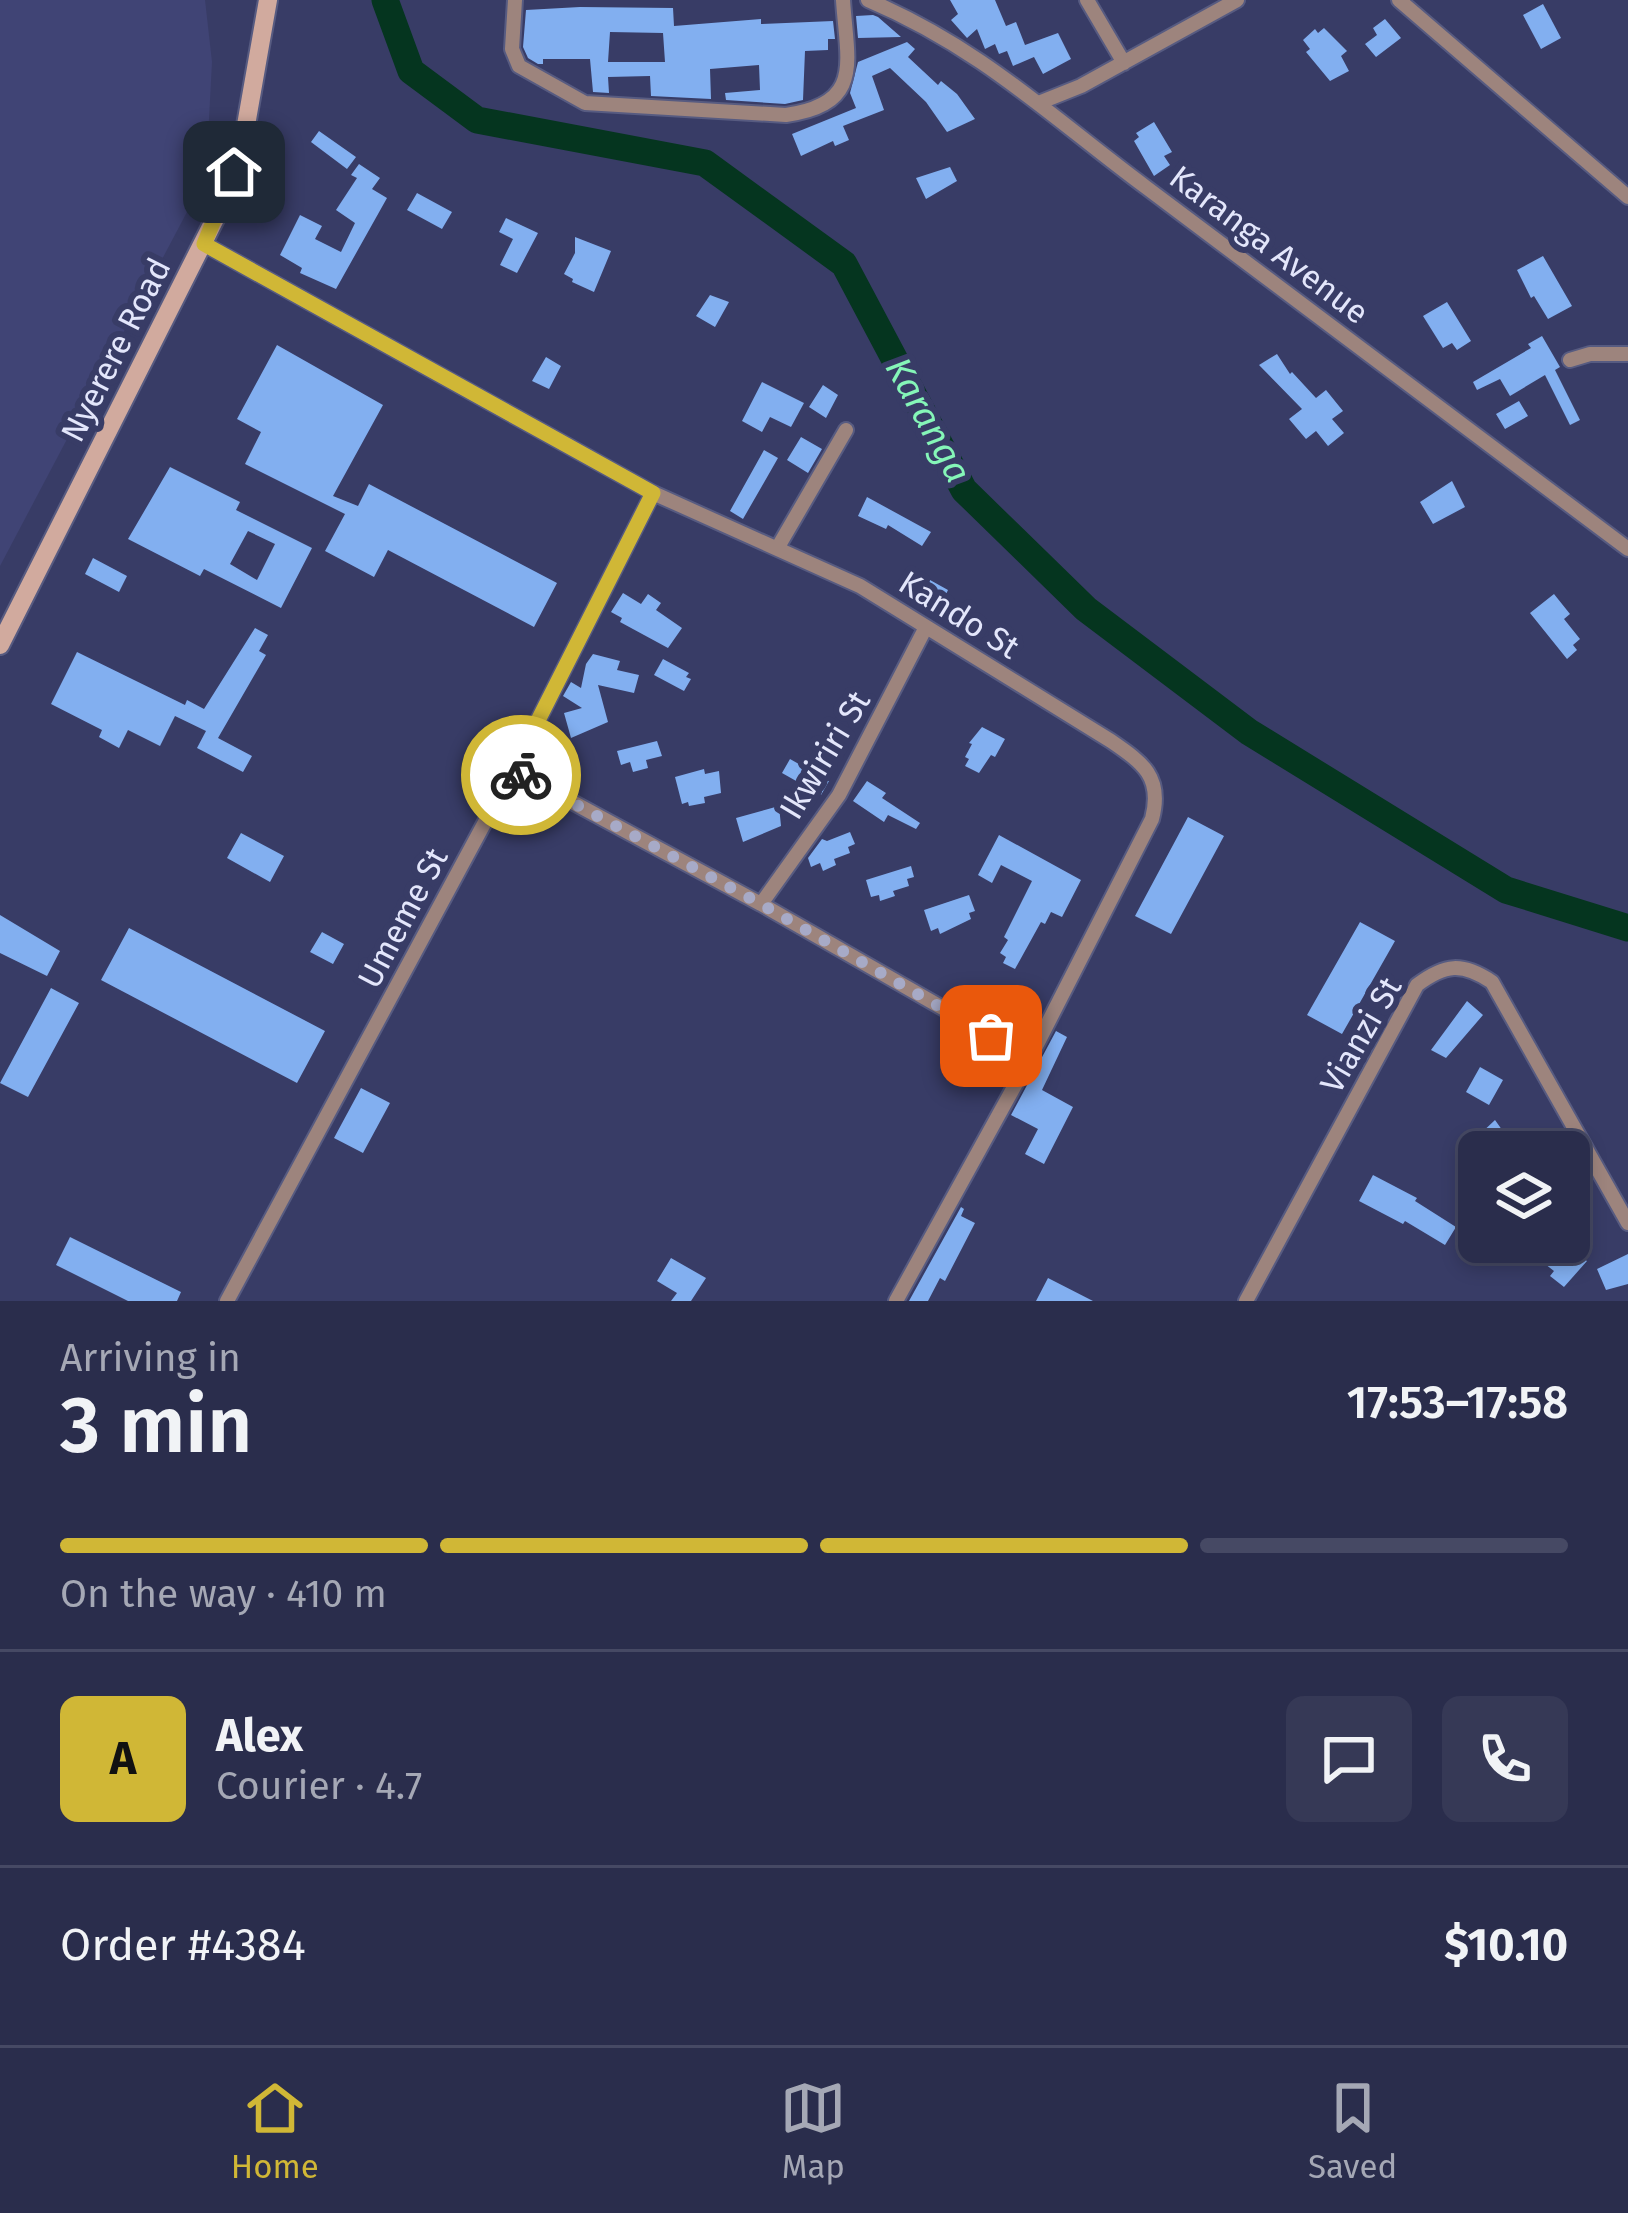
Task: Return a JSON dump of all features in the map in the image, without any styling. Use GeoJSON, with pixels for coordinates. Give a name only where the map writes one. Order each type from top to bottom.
{"type":"FeatureCollection","features":[{"type":"Feature","properties":{"kind":"street","name":"Nyerere Road"},"geometry":{"type":"LineString","coordinates":[[0,645],[226,197],[242,148],[268,0]]}},
{"type":"Feature","properties":{"kind":"street"},"geometry":{"type":"LineString","coordinates":[[514,0],[512,50],[519,67],[584,103],[786,115],[816,111],[839,92],[847,72],[843,0]]}},
{"type":"Feature","properties":{"kind":"street"},"geometry":{"type":"LineString","coordinates":[[1087,0],[1124,63]]}},
{"type":"Feature","properties":{"kind":"street"},"geometry":{"type":"LineString","coordinates":[[1041,102],[1081,86],[1237,0]]}},
{"type":"Feature","properties":{"kind":"street"},"geometry":{"type":"LineString","coordinates":[[1399,0],[1628,197]]}},
{"type":"Feature","properties":{"kind":"street","name":"Karanga Avenue"},"geometry":{"type":"LineString","coordinates":[[873,1],[918,21],[1041,102],[1141,183],[1628,549]]}},
{"type":"Feature","properties":{"kind":"street","name":"Kando St"},"geometry":{"type":"LineString","coordinates":[[204,244],[653,493],[860,586],[1140,761],[1157,798],[1152,819],[1030,1058],[896,1301]]}},
{"type":"Feature","properties":{"kind":"street"},"geometry":{"type":"LineString","coordinates":[[1570,360],[1590,354],[1628,354]]}},
{"type":"Feature","properties":{"kind":"street"},"geometry":{"type":"LineString","coordinates":[[778,547],[846,430]]}},
{"type":"Feature","properties":{"kind":"street","name":"Umeme St"},"geometry":{"type":"LineString","coordinates":[[227,1301],[513,770],[653,493]]}},
{"type":"Feature","properties":{"kind":"street","name":"Ikwiriri St"},"geometry":{"type":"LineString","coordinates":[[761,904],[839,795],[926,627]]}},
{"type":"Feature","properties":{"kind":"street"},"geometry":{"type":"LineString","coordinates":[[513,770],[761,904],[1030,1058]]}},
{"type":"Feature","properties":{"kind":"street","name":"Vianzi St"},"geometry":{"type":"LineString","coordinates":[[1246,1301],[1417,985],[1436,970],[1453,965],[1471,968],[1492,982],[1628,1223]]}},
{"type":"Feature","properties":{"kind":"shaded area"},"geometry":{"type":"Polygon","coordinates":[[[0,0],[205,0],[212,62],[206,176],[0,566],[0,0]]]}},
{"type":"Feature","properties":{"kind":"building"},"geometry":{"type":"Polygon","coordinates":[[[950,0],[995,0],[1006,26],[1016,22],[1025,45],[1058,33],[1071,59],[1043,74],[1034,57],[1013,66],[1007,51],[999,54],[995,44],[985,49],[977,29],[967,38],[951,20],[958,14],[950,0]]]}},
{"type":"Feature","properties":{"kind":"building"},"geometry":{"type":"Polygon","coordinates":[[[1543,4],[1561,38],[1541,49],[1523,15],[1543,4]]]}},
{"type":"Feature","properties":{"kind":"building"},"geometry":{"type":"Polygon","coordinates":[[[673,8],[674,26],[761,19],[761,24],[833,21],[835,39],[828,39],[828,50],[805,51],[803,100],[785,104],[726,100],[725,93],[760,90],[759,65],[710,69],[711,99],[651,96],[650,76],[608,77],[609,93],[593,92],[590,59],[543,59],[538,64],[528,58],[523,47],[526,10],[673,8]],[[610,32],[608,62],[665,62],[663,33],[610,32]]]}},
{"type":"Feature","properties":{"kind":"building"},"geometry":{"type":"Polygon","coordinates":[[[873,15],[901,37],[858,38],[856,16],[873,15]]]}},
{"type":"Feature","properties":{"kind":"building"},"geometry":{"type":"Polygon","coordinates":[[[1385,19],[1401,38],[1376,57],[1365,44],[1377,35],[1373,28],[1385,19]]]}},
{"type":"Feature","properties":{"kind":"building"},"geometry":{"type":"Polygon","coordinates":[[[1324,28],[1347,51],[1341,56],[1349,71],[1330,81],[1306,52],[1310,49],[1303,40],[1324,28]]]}},
{"type":"Feature","properties":{"kind":"building"},"geometry":{"type":"Polygon","coordinates":[[[907,42],[915,49],[908,57],[938,85],[941,81],[957,94],[975,119],[947,132],[926,102],[890,68],[872,76],[884,110],[843,126],[849,140],[835,146],[833,141],[801,156],[792,134],[856,108],[850,93],[858,62],[907,42]]]}},
{"type":"Feature","properties":{"kind":"building"},"geometry":{"type":"Polygon","coordinates":[[[1154,122],[1172,152],[1164,156],[1170,165],[1154,176],[1134,141],[1139,137],[1136,133],[1154,122]]]}},
{"type":"Feature","properties":{"kind":"building"},"geometry":{"type":"Polygon","coordinates":[[[319,131],[356,157],[347,169],[311,142],[319,131]]]}},
{"type":"Feature","properties":{"kind":"building"},"geometry":{"type":"Polygon","coordinates":[[[359,164],[380,178],[372,189],[387,198],[336,289],[300,273],[302,268],[280,255],[300,215],[322,226],[315,239],[341,252],[355,223],[336,210],[357,178],[351,175],[359,164]]]}},
{"type":"Feature","properties":{"kind":"building"},"geometry":{"type":"Polygon","coordinates":[[[950,167],[957,181],[926,199],[916,178],[950,167]]]}},
{"type":"Feature","properties":{"kind":"building"},"geometry":{"type":"Polygon","coordinates":[[[417,193],[452,212],[442,229],[407,210],[417,193]]]}},
{"type":"Feature","properties":{"kind":"building"},"geometry":{"type":"Polygon","coordinates":[[[506,218],[538,233],[517,273],[500,265],[513,239],[499,232],[506,218]]]}},
{"type":"Feature","properties":{"kind":"building"},"geometry":{"type":"Polygon","coordinates":[[[575,237],[611,251],[594,292],[564,274],[575,253],[575,237]]]}},
{"type":"Feature","properties":{"kind":"building"},"geometry":{"type":"Polygon","coordinates":[[[1543,256],[1572,306],[1548,319],[1517,270],[1543,256]]]}},
{"type":"Feature","properties":{"kind":"building"},"geometry":{"type":"Polygon","coordinates":[[[710,295],[729,302],[715,327],[696,316],[710,295]]]}},
{"type":"Feature","properties":{"kind":"building"},"geometry":{"type":"Polygon","coordinates":[[[1447,302],[1471,341],[1457,350],[1452,343],[1443,348],[1423,316],[1447,302]]]}},
{"type":"Feature","properties":{"kind":"building"},"geometry":{"type":"Polygon","coordinates":[[[1542,336],[1560,367],[1555,370],[1580,420],[1570,425],[1545,375],[1510,396],[1500,379],[1477,390],[1473,382],[1531,348],[1528,344],[1542,336]]]}},
{"type":"Feature","properties":{"kind":"building"},"geometry":{"type":"Polygon","coordinates":[[[277,345],[383,405],[333,496],[358,506],[369,484],[557,583],[534,627],[388,550],[374,577],[325,551],[345,514],[245,464],[261,432],[237,419],[277,345]]]}},
{"type":"Feature","properties":{"kind":"building"},"geometry":{"type":"Polygon","coordinates":[[[1277,354],[1316,398],[1326,390],[1343,411],[1332,419],[1344,433],[1328,446],[1316,431],[1306,439],[1289,419],[1302,409],[1259,365],[1277,354]]]}},
{"type":"Feature","properties":{"kind":"building"},"geometry":{"type":"Polygon","coordinates":[[[546,357],[561,366],[549,389],[532,381],[546,357]]]}},
{"type":"Feature","properties":{"kind":"building"},"geometry":{"type":"Polygon","coordinates":[[[762,382],[804,403],[791,427],[770,417],[762,432],[742,421],[762,382]]]}},
{"type":"Feature","properties":{"kind":"building"},"geometry":{"type":"Polygon","coordinates":[[[823,385],[838,395],[826,418],[809,407],[823,385]]]}},
{"type":"Feature","properties":{"kind":"building"},"geometry":{"type":"Polygon","coordinates":[[[1519,401],[1528,416],[1505,429],[1496,414],[1519,401]]]}},
{"type":"Feature","properties":{"kind":"building"},"geometry":{"type":"Polygon","coordinates":[[[801,437],[822,449],[808,473],[787,460],[801,437]]]}},
{"type":"Feature","properties":{"kind":"building"},"geometry":{"type":"Polygon","coordinates":[[[764,450],[778,458],[743,519],[730,511],[764,450]]]}},
{"type":"Feature","properties":{"kind":"building"},"geometry":{"type":"Polygon","coordinates":[[[170,467],[240,502],[236,510],[312,548],[281,608],[204,569],[200,576],[128,539],[170,467]],[[248,531],[230,564],[257,580],[275,544],[248,531]]]}},
{"type":"Feature","properties":{"kind":"building"},"geometry":{"type":"Polygon","coordinates":[[[1452,481],[1465,507],[1433,524],[1420,502],[1452,481]]]}},
{"type":"Feature","properties":{"kind":"building"},"geometry":{"type":"Polygon","coordinates":[[[867,497],[931,532],[922,546],[888,525],[886,529],[858,516],[867,497]]]}},
{"type":"Feature","properties":{"kind":"building"},"geometry":{"type":"Polygon","coordinates":[[[93,558],[127,576],[119,592],[85,574],[93,558]]]}},
{"type":"Feature","properties":{"kind":"building"},"geometry":{"type":"Polygon","coordinates":[[[921,575],[948,590],[940,607],[915,601],[918,594],[911,591],[921,575]]]}},
{"type":"Feature","properties":{"kind":"building"},"geometry":{"type":"Polygon","coordinates":[[[623,593],[641,604],[648,594],[661,603],[656,610],[682,628],[668,648],[620,622],[622,618],[611,612],[623,593]]]}},
{"type":"Feature","properties":{"kind":"building"},"geometry":{"type":"Polygon","coordinates":[[[1554,594],[1570,614],[1564,619],[1580,639],[1567,659],[1530,613],[1554,594]]]}},
{"type":"Feature","properties":{"kind":"building"},"geometry":{"type":"Polygon","coordinates":[[[255,628],[268,635],[259,651],[266,655],[218,738],[252,756],[243,772],[197,748],[206,731],[175,716],[160,746],[128,730],[119,748],[99,737],[102,730],[51,704],[77,652],[185,705],[187,700],[204,709],[255,628]]]}},
{"type":"Feature","properties":{"kind":"building"},"geometry":{"type":"Polygon","coordinates":[[[593,654],[620,661],[617,670],[639,675],[634,693],[598,685],[608,722],[571,738],[564,713],[582,708],[563,696],[571,682],[581,688],[593,654]]]}},
{"type":"Feature","properties":{"kind":"building"},"geometry":{"type":"Polygon","coordinates":[[[663,659],[689,673],[684,691],[654,675],[663,659]]]}},
{"type":"Feature","properties":{"kind":"building"},"geometry":{"type":"Polygon","coordinates":[[[982,727],[1005,739],[979,773],[965,766],[969,759],[965,757],[982,727]]]}},
{"type":"Feature","properties":{"kind":"building"},"geometry":{"type":"Polygon","coordinates":[[[657,741],[662,756],[646,760],[648,768],[633,772],[630,762],[621,765],[617,751],[657,741]]]}},
{"type":"Feature","properties":{"kind":"building"},"geometry":{"type":"Polygon","coordinates":[[[790,759],[829,781],[821,795],[782,773],[790,759]]]}},
{"type":"Feature","properties":{"kind":"building"},"geometry":{"type":"Polygon","coordinates":[[[704,769],[705,774],[719,771],[721,793],[704,797],[705,803],[682,804],[675,777],[704,769]]]}},
{"type":"Feature","properties":{"kind":"building"},"geometry":{"type":"Polygon","coordinates":[[[867,781],[886,793],[882,798],[920,823],[916,829],[888,815],[884,822],[853,801],[867,781]]]}},
{"type":"Feature","properties":{"kind":"building"},"geometry":{"type":"Polygon","coordinates":[[[779,806],[781,826],[743,842],[736,818],[779,806]]]}},
{"type":"Feature","properties":{"kind":"building"},"geometry":{"type":"Polygon","coordinates":[[[1188,817],[1224,836],[1171,934],[1135,916],[1188,817]]]}},
{"type":"Feature","properties":{"kind":"building"},"geometry":{"type":"Polygon","coordinates":[[[850,832],[855,844],[848,847],[850,853],[834,859],[836,865],[823,871],[820,863],[811,867],[808,858],[822,839],[850,832]]]}},
{"type":"Feature","properties":{"kind":"building"},"geometry":{"type":"Polygon","coordinates":[[[241,833],[284,856],[270,882],[227,858],[241,833]]]}},
{"type":"Feature","properties":{"kind":"building"},"geometry":{"type":"Polygon","coordinates":[[[999,835],[1081,880],[1062,917],[1051,912],[1045,924],[1041,922],[1015,969],[1003,963],[1006,957],[1000,953],[1032,881],[1001,865],[992,883],[978,875],[999,835]]]}},
{"type":"Feature","properties":{"kind":"building"},"geometry":{"type":"Polygon","coordinates":[[[911,866],[914,877],[907,879],[909,886],[880,901],[879,895],[871,897],[866,880],[911,866]]]}},
{"type":"Feature","properties":{"kind":"building"},"geometry":{"type":"Polygon","coordinates":[[[969,895],[975,911],[969,913],[971,919],[940,934],[938,928],[931,931],[924,910],[969,895]]]}},
{"type":"Feature","properties":{"kind":"building"},"geometry":{"type":"Polygon","coordinates":[[[0,915],[60,951],[47,976],[0,953],[0,915]]]}},
{"type":"Feature","properties":{"kind":"building"},"geometry":{"type":"Polygon","coordinates":[[[1360,922],[1395,941],[1342,1034],[1307,1015],[1360,922]]]}},
{"type":"Feature","properties":{"kind":"building"},"geometry":{"type":"Polygon","coordinates":[[[129,928],[325,1031],[297,1083],[101,980],[129,928]]]}},
{"type":"Feature","properties":{"kind":"building"},"geometry":{"type":"Polygon","coordinates":[[[322,932],[344,944],[333,964],[310,952],[322,932]]]}},
{"type":"Feature","properties":{"kind":"building"},"geometry":{"type":"Polygon","coordinates":[[[51,988],[79,1003],[28,1097],[0,1083],[51,988]]]}},
{"type":"Feature","properties":{"kind":"building"},"geometry":{"type":"Polygon","coordinates":[[[1467,1001],[1483,1015],[1446,1058],[1431,1050],[1467,1001]]]}},
{"type":"Feature","properties":{"kind":"building"},"geometry":{"type":"Polygon","coordinates":[[[1056,1031],[1067,1037],[1042,1090],[1073,1107],[1044,1164],[1025,1154],[1038,1129],[1011,1115],[1056,1031]]]}},
{"type":"Feature","properties":{"kind":"building"},"geometry":{"type":"Polygon","coordinates":[[[1480,1067],[1503,1080],[1489,1105],[1466,1092],[1480,1067]]]}},
{"type":"Feature","properties":{"kind":"building"},"geometry":{"type":"Polygon","coordinates":[[[361,1088],[390,1103],[363,1153],[334,1138],[361,1088]]]}},
{"type":"Feature","properties":{"kind":"building"},"geometry":{"type":"Polygon","coordinates":[[[1495,1120],[1503,1131],[1483,1131],[1495,1120]]]}},
{"type":"Feature","properties":{"kind":"building"},"geometry":{"type":"Polygon","coordinates":[[[1373,1175],[1417,1198],[1415,1201],[1456,1227],[1445,1245],[1359,1201],[1373,1175]]]}},
{"type":"Feature","properties":{"kind":"building"},"geometry":{"type":"Polygon","coordinates":[[[961,1207],[961,1216],[975,1223],[945,1281],[940,1278],[928,1301],[909,1301],[961,1207]]]}},
{"type":"Feature","properties":{"kind":"building"},"geometry":{"type":"Polygon","coordinates":[[[70,1237],[181,1292],[177,1301],[128,1301],[56,1265],[70,1237]]]}},
{"type":"Feature","properties":{"kind":"building"},"geometry":{"type":"Polygon","coordinates":[[[1628,1254],[1628,1284],[1606,1290],[1597,1269],[1628,1254]]]}},
{"type":"Feature","properties":{"kind":"building"},"geometry":{"type":"Polygon","coordinates":[[[671,1258],[706,1278],[691,1301],[671,1301],[677,1293],[657,1281],[671,1258]]]}},
{"type":"Feature","properties":{"kind":"building"},"geometry":{"type":"Polygon","coordinates":[[[1544,1263],[1585,1263],[1564,1287],[1550,1276],[1554,1271],[1544,1263]]]}},
{"type":"Feature","properties":{"kind":"building"},"geometry":{"type":"Polygon","coordinates":[[[1048,1278],[1093,1301],[1036,1301],[1048,1278]]]}},
{"type":"Feature","properties":{"kind":"waterway","name":"Karanga"},"geometry":{"type":"LineString","coordinates":[[385,0],[411,71],[477,120],[705,163],[844,264],[964,490],[1086,609],[1249,732],[1506,890],[1628,928]]}},
{"type":"Feature","properties":{"kind":"way so far"},"geometry":{"type":"LineString","coordinates":[[521,775],[761,904],[991,1036]]}},
{"type":"Feature","properties":{"kind":"route"},"geometry":{"type":"LineString","coordinates":[[234,172],[204,244],[653,493],[513,770],[521,775]]}}]}
